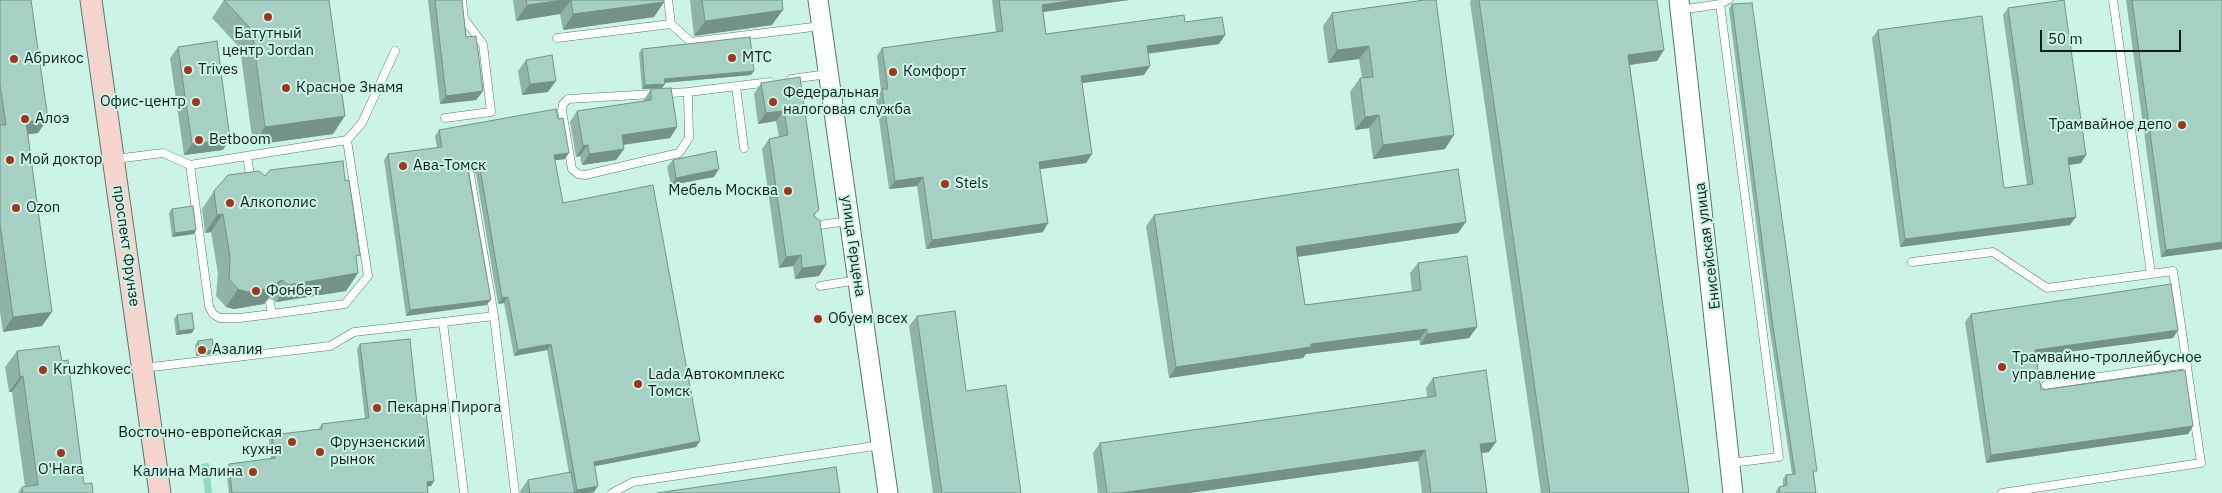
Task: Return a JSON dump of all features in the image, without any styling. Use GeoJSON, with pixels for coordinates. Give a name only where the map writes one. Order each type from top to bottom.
{"type":"FeatureCollection","features":[{"type":"Feature","properties":{"kind":"main road","name":"проспект Фрунзе"},"geometry":{"type":"LineString","coordinates":[[90,0],[160,493]]}},
{"type":"Feature","properties":{"kind":"street","name":"улица Герцена"},"geometry":{"type":"LineString","coordinates":[[818,0],[888,493]]}},
{"type":"Feature","properties":{"kind":"street","name":"Енисейская улица"},"geometry":{"type":"LineString","coordinates":[[1680,5],[1733,493]]}},
{"type":"Feature","properties":{"kind":"lane"},"geometry":{"type":"LineString","coordinates":[[446,118],[491,112],[483,44],[464,19],[462,0]]}},
{"type":"Feature","properties":{"kind":"lane"},"geometry":{"type":"LineString","coordinates":[[668,0],[671,24],[691,42],[822,26]]}},
{"type":"Feature","properties":{"kind":"lane"},"geometry":{"type":"LineString","coordinates":[[1680,5],[1720,4],[1728,0]]}},
{"type":"Feature","properties":{"kind":"lane"},"geometry":{"type":"LineString","coordinates":[[2113,0],[2151,274]]}},
{"type":"Feature","properties":{"kind":"lane"},"geometry":{"type":"LineString","coordinates":[[1720,4],[1779,457],[1730,463]]}},
{"type":"Feature","properties":{"kind":"lane"},"geometry":{"type":"LineString","coordinates":[[557,38],[671,24]]}},
{"type":"Feature","properties":{"kind":"lane"},"geometry":{"type":"LineString","coordinates":[[113,159],[163,153],[190,165],[347,140],[362,124],[395,51]]}},
{"type":"Feature","properties":{"kind":"lane"},"geometry":{"type":"LineString","coordinates":[[688,92],[689,138],[679,153],[585,175],[578,174],[572,170],[562,111],[563,104],[568,99],[688,92],[828,74]]}},
{"type":"Feature","properties":{"kind":"lane"},"geometry":{"type":"LineString","coordinates":[[736,87],[744,148]]}},
{"type":"Feature","properties":{"kind":"lane"},"geometry":{"type":"LineString","coordinates":[[190,165],[209,306],[213,314],[220,318],[239,318],[345,304],[368,276],[347,140]]}},
{"type":"Feature","properties":{"kind":"lane"},"geometry":{"type":"LineString","coordinates":[[247,156],[252,188]]}},
{"type":"Feature","properties":{"kind":"lane"},"geometry":{"type":"LineString","coordinates":[[470,176],[494,316],[515,493]]}},
{"type":"Feature","properties":{"kind":"lane"},"geometry":{"type":"LineString","coordinates":[[812,226],[849,221]]}},
{"type":"Feature","properties":{"kind":"lane"},"geometry":{"type":"LineString","coordinates":[[1912,262],[1992,252],[2047,288],[2173,271],[2201,463],[2002,493]]}},
{"type":"Feature","properties":{"kind":"lane"},"geometry":{"type":"LineString","coordinates":[[820,286],[858,280]]}},
{"type":"Feature","properties":{"kind":"lane"},"geometry":{"type":"LineString","coordinates":[[270,303],[272,314]]}},
{"type":"Feature","properties":{"kind":"lane"},"geometry":{"type":"LineString","coordinates":[[143,368],[330,346],[354,332],[410,324],[494,316]]}},
{"type":"Feature","properties":{"kind":"lane"},"geometry":{"type":"LineString","coordinates":[[443,322],[464,493]]}},
{"type":"Feature","properties":{"kind":"lane"},"geometry":{"type":"LineString","coordinates":[[2046,385],[2187,364]]}},
{"type":"Feature","properties":{"kind":"lane"},"geometry":{"type":"LineString","coordinates":[[612,493],[633,482],[881,445]]}},
{"type":"Feature","properties":{"kind":"green space"},"geometry":{"type":"Polygon","coordinates":[[[209,463],[212,493],[205,493],[201,464],[209,463]]]}},
{"type":"Feature","properties":{"kind":"building"},"geometry":{"type":"Polygon","coordinates":[[[0,0],[31,0],[48,119],[26,122],[52,312],[13,317],[0,224],[0,125],[6,125],[0,85],[0,0]]]}},
{"type":"Feature","properties":{"kind":"building","name":"Красное Знамя"},"geometry":{"type":"Polygon","coordinates":[[[224,0],[329,0],[345,116],[265,127],[252,30],[224,0]]]}},
{"type":"Feature","properties":{"kind":"building"},"geometry":{"type":"Polygon","coordinates":[[[435,0],[462,0],[466,37],[476,36],[483,91],[446,96],[435,0]]]}},
{"type":"Feature","properties":{"kind":"building"},"geometry":{"type":"Polygon","coordinates":[[[526,0],[564,0],[527,5],[526,0]]]}},
{"type":"Feature","properties":{"kind":"building"},"geometry":{"type":"Polygon","coordinates":[[[571,0],[664,0],[664,2],[573,14],[571,0]]]}},
{"type":"Feature","properties":{"kind":"building"},"geometry":{"type":"Polygon","coordinates":[[[702,0],[782,0],[783,10],[705,21],[702,0]]]}},
{"type":"Feature","properties":{"kind":"building"},"geometry":{"type":"Polygon","coordinates":[[[999,0],[1075,0],[1042,5],[1046,34],[1184,15],[1185,22],[1222,17],[1225,35],[1147,46],[1150,66],[1081,76],[1092,154],[1039,162],[1048,223],[932,240],[923,177],[895,181],[882,89],[888,89],[882,48],[1003,31],[999,0]]]}},
{"type":"Feature","properties":{"kind":"building"},"geometry":{"type":"Polygon","coordinates":[[[1436,0],[1454,135],[1383,145],[1379,115],[1365,117],[1360,78],[1373,77],[1369,46],[1337,50],[1332,13],[1436,0]]]}},
{"type":"Feature","properties":{"kind":"building"},"geometry":{"type":"Polygon","coordinates":[[[1479,0],[1657,0],[1664,50],[1628,55],[1689,493],[1550,493],[1479,0]]]}},
{"type":"Feature","properties":{"kind":"building"},"geometry":{"type":"Polygon","coordinates":[[[2064,0],[2086,155],[2068,158],[2076,217],[1905,239],[1878,30],[1982,16],[2004,188],[2033,184],[2008,8],[2064,0]]]}},
{"type":"Feature","properties":{"kind":"building","name":"Трамвайное депо"},"geometry":{"type":"Polygon","coordinates":[[[2132,0],[2222,0],[2222,242],[2166,250],[2132,0]]]}},
{"type":"Feature","properties":{"kind":"building"},"geometry":{"type":"Polygon","coordinates":[[[1752,3],[1817,471],[1813,471],[1816,493],[1780,493],[1779,487],[1787,485],[1786,475],[1795,474],[1772,320],[1732,4],[1752,3]]]}},
{"type":"Feature","properties":{"kind":"building"},"geometry":{"type":"Polygon","coordinates":[[[750,37],[754,71],[664,79],[665,84],[645,85],[642,49],[750,37]]]}},
{"type":"Feature","properties":{"kind":"building","name":"Офис-центр"},"geometry":{"type":"Polygon","coordinates":[[[217,41],[230,139],[192,144],[178,47],[217,41]]]}},
{"type":"Feature","properties":{"kind":"building"},"geometry":{"type":"Polygon","coordinates":[[[552,55],[556,81],[530,84],[526,60],[552,55]]]}},
{"type":"Feature","properties":{"kind":"building"},"geometry":{"type":"Polygon","coordinates":[[[800,77],[819,210],[814,216],[820,221],[826,265],[802,268],[801,255],[786,257],[769,139],[788,135],[784,111],[766,113],[761,83],[800,77]]]}},
{"type":"Feature","properties":{"kind":"building"},"geometry":{"type":"Polygon","coordinates":[[[671,88],[677,127],[622,135],[624,149],[589,154],[588,145],[583,146],[577,111],[651,100],[651,89],[671,88]]]}},
{"type":"Feature","properties":{"kind":"building"},"geometry":{"type":"Polygon","coordinates":[[[556,109],[558,119],[563,118],[569,153],[554,155],[563,203],[653,185],[700,441],[594,462],[598,486],[577,490],[551,344],[518,350],[508,297],[502,298],[480,168],[476,164],[471,165],[468,170],[491,300],[410,310],[388,154],[442,147],[439,130],[556,109]]]}},
{"type":"Feature","properties":{"kind":"building"},"geometry":{"type":"Polygon","coordinates":[[[716,151],[719,169],[676,178],[673,160],[716,151]]]}},
{"type":"Feature","properties":{"kind":"building"},"geometry":{"type":"Polygon","coordinates":[[[343,161],[345,181],[349,180],[360,255],[356,256],[358,273],[288,285],[282,280],[278,282],[277,287],[247,292],[238,289],[229,279],[230,257],[223,214],[217,215],[214,191],[228,175],[259,171],[265,176],[270,170],[343,161]]]}},
{"type":"Feature","properties":{"kind":"building"},"geometry":{"type":"Polygon","coordinates":[[[1458,169],[1466,222],[1296,247],[1305,305],[1421,290],[1418,263],[1467,256],[1477,327],[1427,334],[1427,329],[1311,344],[1311,347],[1176,367],[1154,215],[1458,169]]]}},
{"type":"Feature","properties":{"kind":"building"},"geometry":{"type":"Polygon","coordinates":[[[193,206],[196,230],[175,233],[172,209],[193,206]]]}},
{"type":"Feature","properties":{"kind":"building","name":"Трамвайно-троллейбусное управление"},"geometry":{"type":"Polygon","coordinates":[[[2171,284],[2178,330],[2035,350],[2041,390],[2185,370],[2193,426],[1991,455],[1971,314],[2171,284]]]}},
{"type":"Feature","properties":{"kind":"building"},"geometry":{"type":"Polygon","coordinates":[[[955,311],[966,391],[1006,385],[1021,493],[942,493],[917,316],[955,311]]]}},
{"type":"Feature","properties":{"kind":"building"},"geometry":{"type":"Polygon","coordinates":[[[192,313],[194,329],[179,331],[177,315],[192,313]]]}},
{"type":"Feature","properties":{"kind":"building"},"geometry":{"type":"Polygon","coordinates":[[[212,339],[214,350],[199,352],[198,341],[212,339]]]}},
{"type":"Feature","properties":{"kind":"building","name":"Фрунзенский рынок"},"geometry":{"type":"Polygon","coordinates":[[[410,339],[417,405],[425,404],[434,481],[427,482],[428,493],[232,493],[229,464],[275,458],[272,435],[322,429],[322,424],[369,418],[360,344],[410,339]]]}},
{"type":"Feature","properties":{"kind":"building"},"geometry":{"type":"Polygon","coordinates":[[[59,346],[62,361],[68,360],[84,484],[92,483],[93,493],[23,493],[22,487],[38,485],[23,376],[20,377],[17,351],[59,346]]]}},
{"type":"Feature","properties":{"kind":"building"},"geometry":{"type":"Polygon","coordinates":[[[1486,370],[1496,442],[1480,444],[1487,493],[1431,493],[1425,450],[1120,493],[1107,493],[1100,443],[1436,396],[1433,378],[1486,370]]]}},
{"type":"Feature","properties":{"kind":"building"},"geometry":{"type":"Polygon","coordinates":[[[836,467],[840,493],[657,493],[836,467]]]}},
{"type":"Feature","properties":{"kind":"building"},"geometry":{"type":"Polygon","coordinates":[[[571,472],[575,493],[530,493],[528,480],[571,472]]]}},
{"type":"Feature","properties":{"kind":"place","name":"Батутный центр Jordan"},"geometry":{"type":"Point","coordinates":[268,17]}},
{"type":"Feature","properties":{"kind":"place","name":"МТС"},"geometry":{"type":"Point","coordinates":[732,58]}},
{"type":"Feature","properties":{"kind":"place","name":"Абрикос"},"geometry":{"type":"Point","coordinates":[14,59]}},
{"type":"Feature","properties":{"kind":"place","name":"Trives"},"geometry":{"type":"Point","coordinates":[188,70]}},
{"type":"Feature","properties":{"kind":"place","name":"Комфорт"},"geometry":{"type":"Point","coordinates":[893,72]}},
{"type":"Feature","properties":{"kind":"place","name":"Красное Знамя"},"geometry":{"type":"Point","coordinates":[286,88]}},
{"type":"Feature","properties":{"kind":"place","name":"Офис-центр"},"geometry":{"type":"Point","coordinates":[196,102]}},
{"type":"Feature","properties":{"kind":"place","name":"Федеральная налоговая служба"},"geometry":{"type":"Point","coordinates":[773,102]}},
{"type":"Feature","properties":{"kind":"place","name":"Алоэ"},"geometry":{"type":"Point","coordinates":[25,119]}},
{"type":"Feature","properties":{"kind":"place","name":"Трамвайное депо"},"geometry":{"type":"Point","coordinates":[2182,125]}},
{"type":"Feature","properties":{"kind":"place","name":"Betboom"},"geometry":{"type":"Point","coordinates":[199,140]}},
{"type":"Feature","properties":{"kind":"place","name":"Мой доктор"},"geometry":{"type":"Point","coordinates":[10,160]}},
{"type":"Feature","properties":{"kind":"place","name":"Ава-Томск"},"geometry":{"type":"Point","coordinates":[403,166]}},
{"type":"Feature","properties":{"kind":"place","name":"Stels"},"geometry":{"type":"Point","coordinates":[945,184]}},
{"type":"Feature","properties":{"kind":"place","name":"Мебель Москва"},"geometry":{"type":"Point","coordinates":[788,191]}},
{"type":"Feature","properties":{"kind":"place","name":"Алкополис"},"geometry":{"type":"Point","coordinates":[230,203]}},
{"type":"Feature","properties":{"kind":"place","name":"Ozon"},"geometry":{"type":"Point","coordinates":[16,208]}},
{"type":"Feature","properties":{"kind":"place","name":"Фонбет"},"geometry":{"type":"Point","coordinates":[256,291]}},
{"type":"Feature","properties":{"kind":"place","name":"Обуем всех"},"geometry":{"type":"Point","coordinates":[818,319]}},
{"type":"Feature","properties":{"kind":"place","name":"Азалия"},"geometry":{"type":"Point","coordinates":[202,350]}},
{"type":"Feature","properties":{"kind":"place","name":"Трамвайно-троллейбусное управление"},"geometry":{"type":"Point","coordinates":[2002,367]}},
{"type":"Feature","properties":{"kind":"place","name":"Kruzhkovec"},"geometry":{"type":"Point","coordinates":[43,370]}},
{"type":"Feature","properties":{"kind":"place","name":"Lada Автокомплекс Томск"},"geometry":{"type":"Point","coordinates":[638,384]}},
{"type":"Feature","properties":{"kind":"place","name":"Пекарня Пирога"},"geometry":{"type":"Point","coordinates":[377,408]}},
{"type":"Feature","properties":{"kind":"place","name":"Восточно-европейская кухня"},"geometry":{"type":"Point","coordinates":[292,442]}},
{"type":"Feature","properties":{"kind":"place","name":"Фрунзенский рынок"},"geometry":{"type":"Point","coordinates":[320,452]}},
{"type":"Feature","properties":{"kind":"place","name":"O'Hara"},"geometry":{"type":"Point","coordinates":[61,453]}},
{"type":"Feature","properties":{"kind":"place","name":"Калина Малина"},"geometry":{"type":"Point","coordinates":[253,472]}}]}
